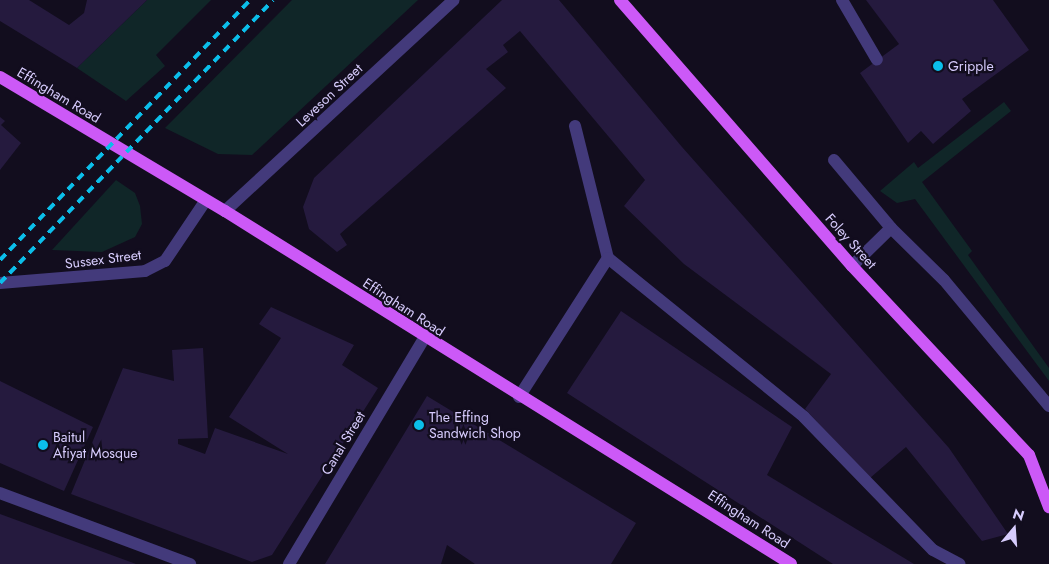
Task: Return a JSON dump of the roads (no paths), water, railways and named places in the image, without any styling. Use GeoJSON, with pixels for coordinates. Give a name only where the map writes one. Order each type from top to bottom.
{"type":"FeatureCollection","features":[{"type":"Feature","properties":{"kind":"main road","name":"Foley Street"},"geometry":{"type":"LineString","coordinates":[[620,0],[852,266],[1029,455],[1049,507]]}},
{"type":"Feature","properties":{"kind":"main road","name":"Effingham Road"},"geometry":{"type":"LineString","coordinates":[[0,77],[225,211],[424,338],[791,564]]}},
{"type":"Feature","properties":{"kind":"street","name":"Leveson Street"},"geometry":{"type":"LineString","coordinates":[[225,211],[454,0]]}},
{"type":"Feature","properties":{"kind":"street"},"geometry":{"type":"LineString","coordinates":[[842,0],[877,60]]}},
{"type":"Feature","properties":{"kind":"street"},"geometry":{"type":"LineString","coordinates":[[575,126],[608,258],[804,417],[933,550],[959,564]]}},
{"type":"Feature","properties":{"kind":"street"},"geometry":{"type":"LineString","coordinates":[[834,160],[891,228],[944,280],[1049,406]]}},
{"type":"Feature","properties":{"kind":"street","name":"Sussex Street"},"geometry":{"type":"LineString","coordinates":[[0,283],[145,271],[166,261],[206,200]]}},
{"type":"Feature","properties":{"kind":"street"},"geometry":{"type":"LineString","coordinates":[[852,266],[891,228]]}},
{"type":"Feature","properties":{"kind":"street"},"geometry":{"type":"LineString","coordinates":[[519,396],[608,258]]}},
{"type":"Feature","properties":{"kind":"street","name":"Canal Street"},"geometry":{"type":"LineString","coordinates":[[289,564],[424,338]]}},
{"type":"Feature","properties":{"kind":"street"},"geometry":{"type":"LineString","coordinates":[[0,493],[190,564]]}},
{"type":"Feature","properties":{"kind":"railway"},"geometry":{"type":"LineString","coordinates":[[0,260],[250,0]]}},
{"type":"Feature","properties":{"kind":"railway"},"geometry":{"type":"LineString","coordinates":[[0,283],[273,0]]}},
{"type":"Feature","properties":{"kind":"place","name":"Gripple"},"geometry":{"type":"Point","coordinates":[938,66]}},
{"type":"Feature","properties":{"kind":"place","name":"The Effing Sandwich Shop"},"geometry":{"type":"Point","coordinates":[419,425]}},
{"type":"Feature","properties":{"kind":"place","name":"Baitul Afiyat Mosque"},"geometry":{"type":"Point","coordinates":[43,445]}}]}
